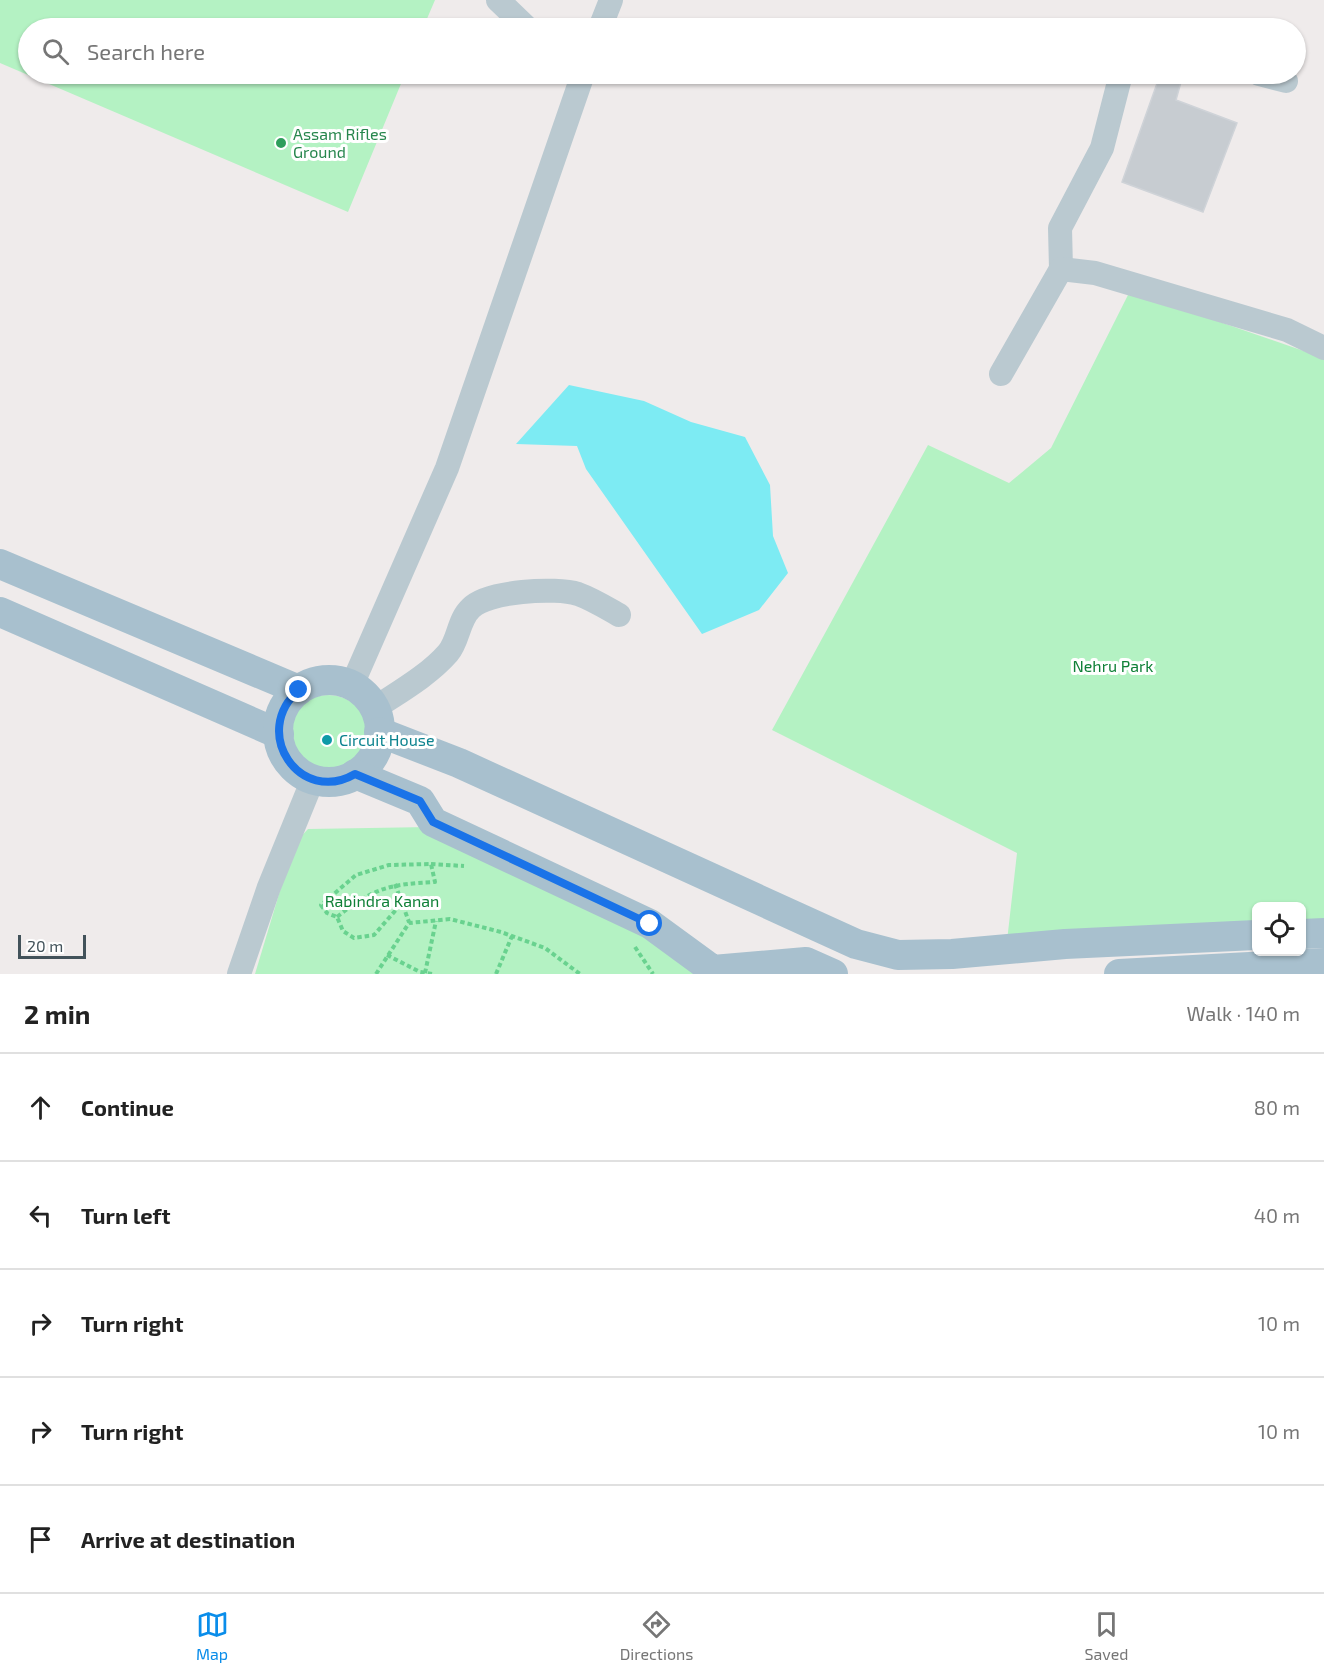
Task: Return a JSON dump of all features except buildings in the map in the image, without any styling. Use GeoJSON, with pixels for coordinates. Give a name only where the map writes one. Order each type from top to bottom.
{"type":"FeatureCollection","features":[{"type":"Feature","properties":{"kind":"main road"},"geometry":{"type":"LineString","coordinates":[[0,564],[299,690]]}},
{"type":"Feature","properties":{"kind":"main road"},"geometry":{"type":"LineString","coordinates":[[0,612],[279,734]]}},
{"type":"Feature","properties":{"kind":"main road"},"geometry":{"type":"LineString","coordinates":[[336,680],[351,685],[365,694],[377,720],[379,742],[373,757],[355,774],[346,779],[329,782],[313,779],[298,771],[286,759],[279,734],[282,711],[299,690],[320,681],[336,680]]}},
{"type":"Feature","properties":{"kind":"main road"},"geometry":{"type":"LineString","coordinates":[[377,720],[470,768],[856,944],[898,955],[952,954],[1065,944],[1252,935]]}},
{"type":"Feature","properties":{"kind":"main road"},"geometry":{"type":"LineString","coordinates":[[355,774],[420,801],[433,822],[650,924],[713,970],[806,962],[833,974]]}},
{"type":"Feature","properties":{"kind":"main road"},"geometry":{"type":"LineString","coordinates":[[1306,933],[1324,933]]}},
{"type":"Feature","properties":{"kind":"main road"},"geometry":{"type":"LineString","coordinates":[[1119,974],[1324,963]]}},
{"type":"Feature","properties":{"kind":"street"},"geometry":{"type":"LineString","coordinates":[[498,0],[517,18]]}},
{"type":"Feature","properties":{"kind":"street"},"geometry":{"type":"LineString","coordinates":[[604,18],[611,0]]}},
{"type":"Feature","properties":{"kind":"street"},"geometry":{"type":"LineString","coordinates":[[351,685],[447,468],[581,84]]}},
{"type":"Feature","properties":{"kind":"street"},"geometry":{"type":"LineString","coordinates":[[1001,374],[1061,269],[1060,228],[1102,148],[1118,84]]}},
{"type":"Feature","properties":{"kind":"street"},"geometry":{"type":"LineString","coordinates":[[1061,269],[1095,273],[1287,330],[1324,348]]}},
{"type":"Feature","properties":{"kind":"street"},"geometry":{"type":"LineString","coordinates":[[377,720],[414,681],[450,651],[463,617],[472,606],[491,597],[557,590],[597,602],[619,615]]}},
{"type":"Feature","properties":{"kind":"street"},"geometry":{"type":"LineString","coordinates":[[239,974],[269,887],[313,779]]}},
{"type":"Feature","properties":{"kind":"path"},"geometry":{"type":"LineString","coordinates":[[337,917],[360,898],[394,884],[435,882],[431,864],[389,865],[356,875],[321,905],[327,913],[337,917],[343,931],[354,938],[374,935],[402,903]]}},
{"type":"Feature","properties":{"kind":"path"},"geometry":{"type":"LineString","coordinates":[[394,884],[409,923]]}},
{"type":"Feature","properties":{"kind":"path"},"geometry":{"type":"LineString","coordinates":[[409,923],[450,919],[512,936],[545,948],[580,974]]}},
{"type":"Feature","properties":{"kind":"path"},"geometry":{"type":"LineString","coordinates":[[425,973],[436,921]]}},
{"type":"Feature","properties":{"kind":"path"},"geometry":{"type":"LineString","coordinates":[[377,974],[409,923]]}},
{"type":"Feature","properties":{"kind":"path"},"geometry":{"type":"LineString","coordinates":[[496,974],[512,936]]}},
{"type":"Feature","properties":{"kind":"path"},"geometry":{"type":"LineString","coordinates":[[388,954],[425,973],[432,974]]}},
{"type":"Feature","properties":{"kind":"green space","name":"Assam Rifles Ground"},"geometry":{"type":"Polygon","coordinates":[[[0,0],[435,0],[427,18],[18,18],[18,71],[0,63],[0,0]]]}},
{"type":"Feature","properties":{"kind":"green space","name":"Assam Rifles Ground"},"geometry":{"type":"Polygon","coordinates":[[[49,84],[401,84],[348,212],[49,84]]]}},
{"type":"Feature","properties":{"kind":"green space","name":"Nehru Park"},"geometry":{"type":"Polygon","coordinates":[[[1130,291],[1324,358],[1324,923],[1306,925],[1306,902],[1252,902],[1252,929],[1007,941],[1017,853],[772,730],[928,445],[1009,483],[1051,448],[1130,291]]]}},
{"type":"Feature","properties":{"kind":"green space"},"geometry":{"type":"Polygon","coordinates":[[[328,695],[345,698],[359,707],[368,721],[371,738],[368,755],[359,769],[345,778],[328,781],[311,778],[297,769],[288,755],[285,738],[288,721],[297,707],[311,698],[328,695]]]}},
{"type":"Feature","properties":{"kind":"green space","name":"Rabindra Kanan"},"geometry":{"type":"Polygon","coordinates":[[[430,827],[544,879],[711,974],[255,974],[294,844],[308,829],[430,827]]]}},
{"type":"Feature","properties":{"kind":"water"},"geometry":{"type":"Polygon","coordinates":[[[569,385],[644,401],[691,422],[745,437],[770,485],[773,536],[788,573],[759,610],[702,634],[586,469],[577,446],[516,444],[569,385]]]}},
{"type":"Feature","properties":{"kind":"place","name":"Assam Rifles Ground"},"geometry":{"type":"Point","coordinates":[281,143]}},
{"type":"Feature","properties":{"kind":"place","name":"Circuit House"},"geometry":{"type":"Point","coordinates":[327,740]}},
{"type":"Feature","properties":{"kind":"route"},"geometry":{"type":"LineString","coordinates":[[299,690],[291,697],[282,711],[278,727],[280,743],[286,759],[298,771],[313,779],[329,782],[346,779],[355,774],[420,801],[433,822],[650,924]]}}]}
